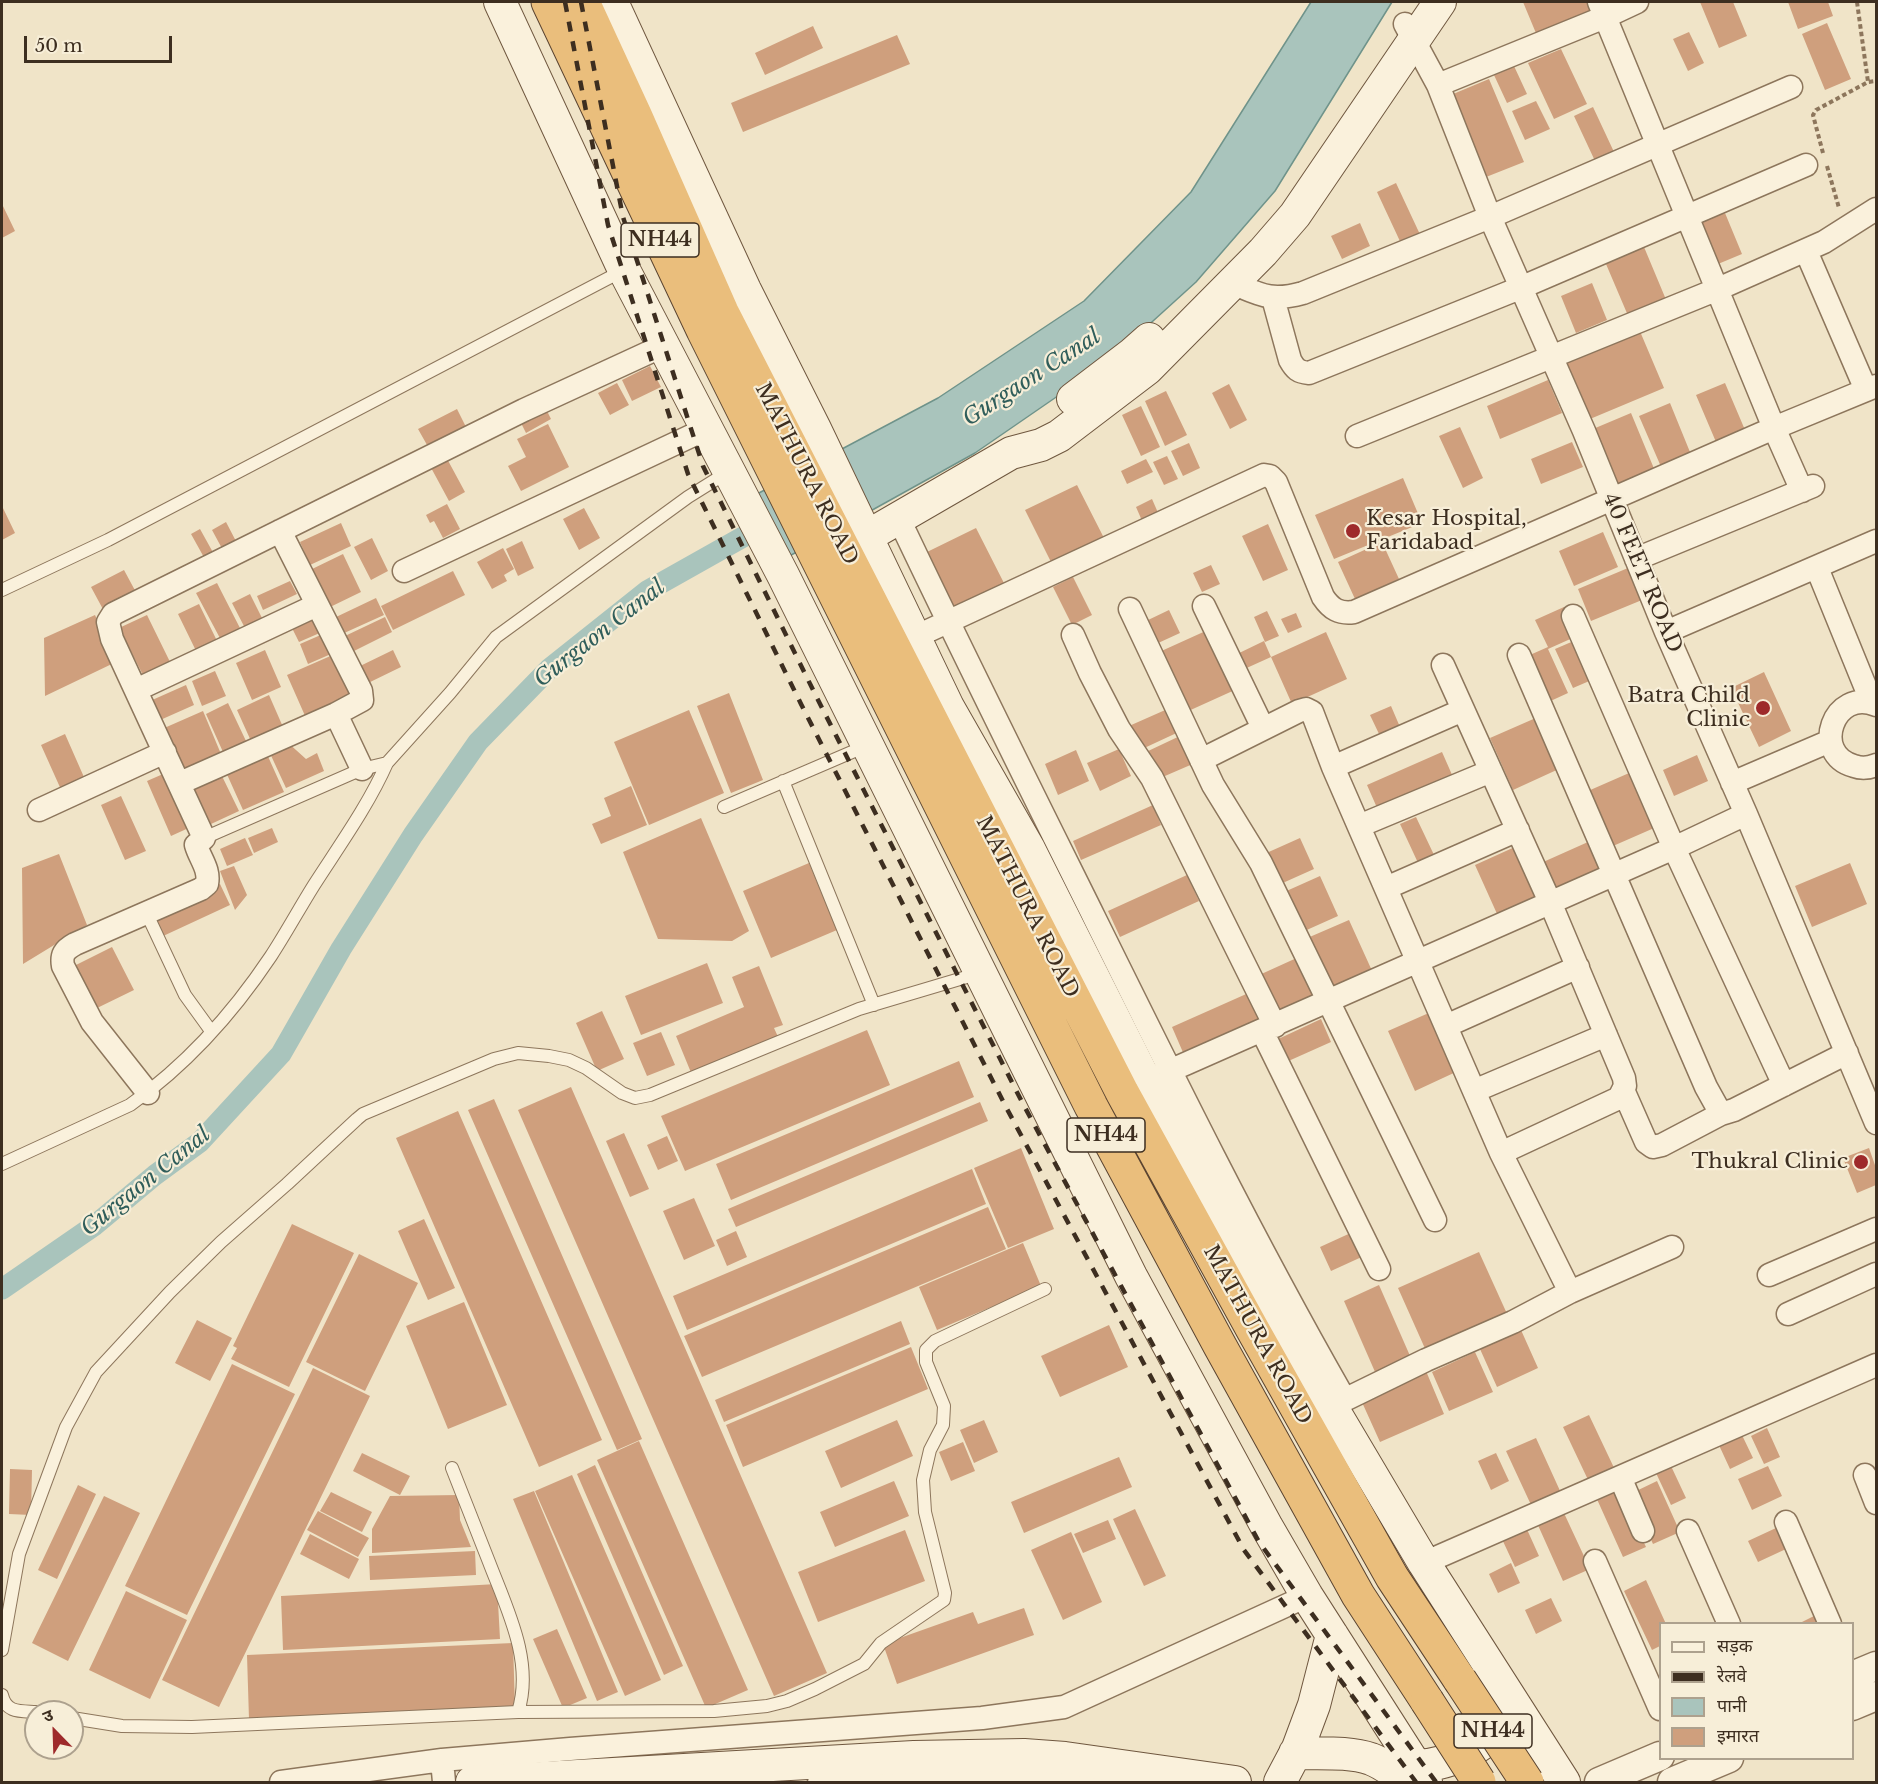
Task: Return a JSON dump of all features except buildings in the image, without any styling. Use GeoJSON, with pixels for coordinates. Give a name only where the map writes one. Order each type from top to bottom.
{"type":"FeatureCollection","features":[{"type":"Feature","properties":{"kind":"highway","name":"MATHURA ROAD"},"geometry":{"type":"LineString","coordinates":[[548,2],[703,330],[788,470],[845,538],[1122,1092],[1252,1330],[1392,1577],[1527,1782]]}},
{"type":"Feature","properties":{"kind":"highway","name":"MATHURA ROAD"},"geometry":{"type":"LineString","coordinates":[[583,2],[722,312],[788,470]]}},
{"type":"Feature","properties":{"kind":"highway","name":"MATHURA ROAD"},"geometry":{"type":"LineString","coordinates":[[845,538],[1096,1116],[1353,1586],[1479,1782]]}},
{"type":"Feature","properties":{"kind":"main road"},"geometry":{"type":"LineString","coordinates":[[500,2],[624,270],[779,568],[1131,1276],[1267,1527],[1416,1777]]}},
{"type":"Feature","properties":{"kind":"main road","name":"MATHURA ROAD"},"geometry":{"type":"LineString","coordinates":[[612,2],[745,290],[814,429],[845,538],[915,637],[948,707],[1158,1076],[1245,1261],[1338,1403],[1424,1563],[1564,1782]]}},
{"type":"Feature","properties":{"kind":"main road"},"geometry":{"type":"LineString","coordinates":[[1011,453],[1033,429],[1132,354],[1204,287],[1261,229],[1297,188],[1413,22],[1440,2]]}},
{"type":"Feature","properties":{"kind":"main road"},"geometry":{"type":"LineString","coordinates":[[845,538],[900,519],[1011,453],[1041,445],[1059,436],[1127,386],[1175,342],[1233,283],[1295,215],[1413,22]]}},
{"type":"Feature","properties":{"kind":"main road"},"geometry":{"type":"LineString","coordinates":[[1280,1782],[1295,1753],[1314,1705],[1332,1635]]}},
{"type":"Feature","properties":{"kind":"main road"},"geometry":{"type":"LineString","coordinates":[[1295,1753],[1349,1755],[1370,1759],[1416,1777],[1438,1764],[1472,1750],[1499,1729],[1514,1706]]}},
{"type":"Feature","properties":{"kind":"main road"},"geometry":{"type":"LineString","coordinates":[[472,1782],[914,1757],[1024,1755],[1065,1758],[1235,1782]]}},
{"type":"Feature","properties":{"kind":"street"},"geometry":{"type":"LineString","coordinates":[[1438,85],[1602,9],[1637,2]]}},
{"type":"Feature","properties":{"kind":"street"},"geometry":{"type":"LineString","coordinates":[[1602,9],[1774,428],[1808,489],[1636,559]]}},
{"type":"Feature","properties":{"kind":"street","name":"40 FEET ROAD"},"geometry":{"type":"LineString","coordinates":[[1413,22],[1490,217],[1584,432],[1666,632],[1746,814],[1876,1123]]}},
{"type":"Feature","properties":{"kind":"street"},"geometry":{"type":"LineString","coordinates":[[1233,283],[1273,298],[1290,297],[1303,293],[1490,217],[1791,87]]}},
{"type":"Feature","properties":{"kind":"street"},"geometry":{"type":"LineString","coordinates":[[1273,298],[1290,360],[1295,369],[1301,373],[1308,373],[1520,288],[1806,165]]}},
{"type":"Feature","properties":{"kind":"street"},"geometry":{"type":"LineString","coordinates":[[1357,436],[1552,358],[1806,251],[1876,209]]}},
{"type":"Feature","properties":{"kind":"street"},"geometry":{"type":"LineString","coordinates":[[915,637],[1264,475],[1270,476],[1276,482],[1323,597],[1336,610],[1344,613],[1354,612],[1774,428],[1871,388],[1806,251]]}},
{"type":"Feature","properties":{"kind":"street"},"geometry":{"type":"LineString","coordinates":[[147,1093],[92,1022],[63,966],[62,957],[64,952],[75,944],[201,889],[207,884],[208,877],[196,845],[204,838],[109,630],[108,622],[113,614],[524,410],[665,345]]}},
{"type":"Feature","properties":{"kind":"street"},"geometry":{"type":"LineString","coordinates":[[404,571],[706,429]]}},
{"type":"Feature","properties":{"kind":"street"},"geometry":{"type":"LineString","coordinates":[[900,519],[1158,1076],[1268,1029],[1328,1000],[1746,814]]}},
{"type":"Feature","properties":{"kind":"street"},"geometry":{"type":"LineString","coordinates":[[180,783],[359,703],[363,695],[280,531]]}},
{"type":"Feature","properties":{"kind":"street"},"geometry":{"type":"LineString","coordinates":[[1666,632],[1876,541]]}},
{"type":"Feature","properties":{"kind":"street"},"geometry":{"type":"LineString","coordinates":[[1817,568],[1874,704]]}},
{"type":"Feature","properties":{"kind":"street"},"geometry":{"type":"LineString","coordinates":[[136,690],[317,606]]}},
{"type":"Feature","properties":{"kind":"street"},"geometry":{"type":"LineString","coordinates":[[1204,606],[1263,728]]}},
{"type":"Feature","properties":{"kind":"street"},"geometry":{"type":"LineString","coordinates":[[1130,609],[1213,785],[1261,863],[1435,1220]]}},
{"type":"Feature","properties":{"kind":"street"},"geometry":{"type":"LineString","coordinates":[[1573,616],[1674,848],[1784,1085]]}},
{"type":"Feature","properties":{"kind":"street"},"geometry":{"type":"LineString","coordinates":[[1073,635],[1119,729],[1152,778],[1379,1269]]}},
{"type":"Feature","properties":{"kind":"street"},"geometry":{"type":"LineString","coordinates":[[1518,655],[1706,1087],[1721,1114]]}},
{"type":"Feature","properties":{"kind":"street"},"geometry":{"type":"LineString","coordinates":[[1443,665],[1550,902],[1624,1078],[1625,1086],[1619,1098],[1501,1153]]}},
{"type":"Feature","properties":{"kind":"street"},"geometry":{"type":"LineString","coordinates":[[1874,704],[1861,702],[1841,711],[1834,719],[1830,730],[1830,741],[1841,760],[1850,766],[1875,769]]}},
{"type":"Feature","properties":{"kind":"street"},"geometry":{"type":"LineString","coordinates":[[1201,759],[1299,711],[1310,710],[1501,1153],[1570,1292]]}},
{"type":"Feature","properties":{"kind":"street"},"geometry":{"type":"LineString","coordinates":[[1334,767],[1463,710]]}},
{"type":"Feature","properties":{"kind":"street"},"geometry":{"type":"LineString","coordinates":[[336,714],[362,770]]}},
{"type":"Feature","properties":{"kind":"street"},"geometry":{"type":"LineString","coordinates":[[1732,783],[1830,741]]}},
{"type":"Feature","properties":{"kind":"street"},"geometry":{"type":"LineString","coordinates":[[39,810],[165,752]]}},
{"type":"Feature","properties":{"kind":"street"},"geometry":{"type":"LineString","coordinates":[[1359,826],[1491,771]]}},
{"type":"Feature","properties":{"kind":"street"},"geometry":{"type":"LineString","coordinates":[[1386,888],[1518,830]]}},
{"type":"Feature","properties":{"kind":"street"},"geometry":{"type":"LineString","coordinates":[[1446,1026],[1578,967]]}},
{"type":"Feature","properties":{"kind":"street"},"geometry":{"type":"LineString","coordinates":[[1474,1091],[1606,1035]]}},
{"type":"Feature","properties":{"kind":"street"},"geometry":{"type":"LineString","coordinates":[[1624,1092],[1646,1142],[1653,1147],[1662,1145],[1721,1114],[1734,1110],[1846,1053]]}},
{"type":"Feature","properties":{"kind":"street"},"geometry":{"type":"LineString","coordinates":[[1769,1275],[1876,1229]]}},
{"type":"Feature","properties":{"kind":"street"},"geometry":{"type":"LineString","coordinates":[[1338,1403],[1513,1322],[1570,1292],[1672,1247]]}},
{"type":"Feature","properties":{"kind":"street"},"geometry":{"type":"LineString","coordinates":[[1788,1314],[1876,1274]]}},
{"type":"Feature","properties":{"kind":"street"},"geometry":{"type":"LineString","coordinates":[[1424,1563],[1876,1365]]}},
{"type":"Feature","properties":{"kind":"street"},"geometry":{"type":"LineString","coordinates":[[1865,1476],[1876,1503]]}},
{"type":"Feature","properties":{"kind":"street"},"geometry":{"type":"LineString","coordinates":[[1620,1477],[1643,1531]]}},
{"type":"Feature","properties":{"kind":"street"},"geometry":{"type":"LineString","coordinates":[[1786,1522],[1830,1622]]}},
{"type":"Feature","properties":{"kind":"street"},"geometry":{"type":"LineString","coordinates":[[1688,1530],[1729,1622]]}},
{"type":"Feature","properties":{"kind":"street"},"geometry":{"type":"LineString","coordinates":[[1595,1562],[1659,1707]]}},
{"type":"Feature","properties":{"kind":"street"},"geometry":{"type":"LineString","coordinates":[[281,1782],[443,1771],[598,1746],[982,1718],[1064,1707],[1308,1596]]}},
{"type":"Feature","properties":{"kind":"street"},"geometry":{"type":"LineString","coordinates":[[1854,1675],[1876,1666]]}},
{"type":"Feature","properties":{"kind":"street"},"geometry":{"type":"LineString","coordinates":[[1854,1706],[1876,1696]]}},
{"type":"Feature","properties":{"kind":"street"},"geometry":{"type":"LineString","coordinates":[[1599,1782],[1659,1756]]}},
{"type":"Feature","properties":{"kind":"street"},"geometry":{"type":"LineString","coordinates":[[1686,1780],[1725,1760]]}},
{"type":"Feature","properties":{"kind":"street"},"geometry":{"type":"LineString","coordinates":[[819,1782],[906,1774],[986,1772],[1104,1782]]}},
{"type":"Feature","properties":{"kind":"lane"},"geometry":{"type":"LineString","coordinates":[[2,590],[108,540],[624,270]]}},
{"type":"Feature","properties":{"kind":"lane"},"geometry":{"type":"LineString","coordinates":[[2,1164],[123,1108],[147,1093],[188,1057],[243,995],[272,956],[347,834],[387,763],[450,693],[496,636],[588,572],[688,497],[736,485]]}},
{"type":"Feature","properties":{"kind":"lane"},"geometry":{"type":"LineString","coordinates":[[724,807],[868,745]]}},
{"type":"Feature","properties":{"kind":"lane"},"geometry":{"type":"LineString","coordinates":[[204,838],[362,770],[387,763]]}},
{"type":"Feature","properties":{"kind":"lane"},"geometry":{"type":"LineString","coordinates":[[783,782],[874,1005]]}},
{"type":"Feature","properties":{"kind":"lane"},"geometry":{"type":"LineString","coordinates":[[147,912],[185,994],[211,1031]]}},
{"type":"Feature","properties":{"kind":"lane"},"geometry":{"type":"LineString","coordinates":[[2,1650],[19,1554],[66,1427],[96,1372],[170,1292],[221,1242],[363,1114],[494,1059],[518,1053],[569,1060],[586,1068],[622,1093],[635,1098],[650,1095],[815,1026],[874,1005],[981,973]]}},
{"type":"Feature","properties":{"kind":"lane"},"geometry":{"type":"LineString","coordinates":[[84,1720],[122,1726],[192,1727],[518,1713],[714,1711],[767,1706],[787,1701],[815,1689],[864,1664],[881,1643],[944,1600],[945,1593],[925,1512],[923,1480],[930,1450],[943,1425],[944,1406],[926,1362],[926,1350],[935,1341],[1045,1289]]}},
{"type":"Feature","properties":{"kind":"lane"},"geometry":{"type":"LineString","coordinates":[[452,1468],[513,1624],[520,1652],[522,1681],[522,1700],[518,1713]]}},
{"type":"Feature","properties":{"kind":"lane"},"geometry":{"type":"LineString","coordinates":[[2,1695],[7,1707],[24,1712]]}},
{"type":"Feature","properties":{"kind":"path"},"geometry":{"type":"LineString","coordinates":[[1857,2],[1868,82]]}},
{"type":"Feature","properties":{"kind":"path"},"geometry":{"type":"LineString","coordinates":[[1848,208],[1840,209],[1837,204],[1813,115],[1816,110],[1868,82],[1876,81]]}},
{"type":"Feature","properties":{"kind":"water"},"geometry":{"type":"Polygon","coordinates":[[[1311,2],[1392,2],[1275,191],[1196,282],[1110,360],[975,453],[775,564],[742,502],[938,398],[1084,301],[1191,192],[1311,2]]]}},
{"type":"Feature","properties":{"kind":"waterway","name":"Gurgaon Canal"},"geometry":{"type":"LineString","coordinates":[[2,1289],[95,1225],[155,1175],[200,1142],[281,1054],[341,949],[413,835],[478,742],[549,669],[647,591],[770,524]]}},
{"type":"Feature","properties":{"kind":"railway"},"geometry":{"type":"LineString","coordinates":[[565,2],[608,225],[688,474],[801,704],[1007,1109],[1244,1550],[1416,1782]]}},
{"type":"Feature","properties":{"kind":"railway"},"geometry":{"type":"LineString","coordinates":[[581,2],[623,217],[703,466],[816,696],[1022,1102],[1259,1542],[1436,1782]]}},
{"type":"Feature","properties":{"kind":"place","name":"Kesar Hospital, Faridabad"},"geometry":{"type":"Point","coordinates":[1353,531]}},
{"type":"Feature","properties":{"kind":"place","name":"Batra Child Clinic"},"geometry":{"type":"Point","coordinates":[1763,708]}},
{"type":"Feature","properties":{"kind":"place","name":"Thukral Clinic"},"geometry":{"type":"Point","coordinates":[1861,1162]}}]}
